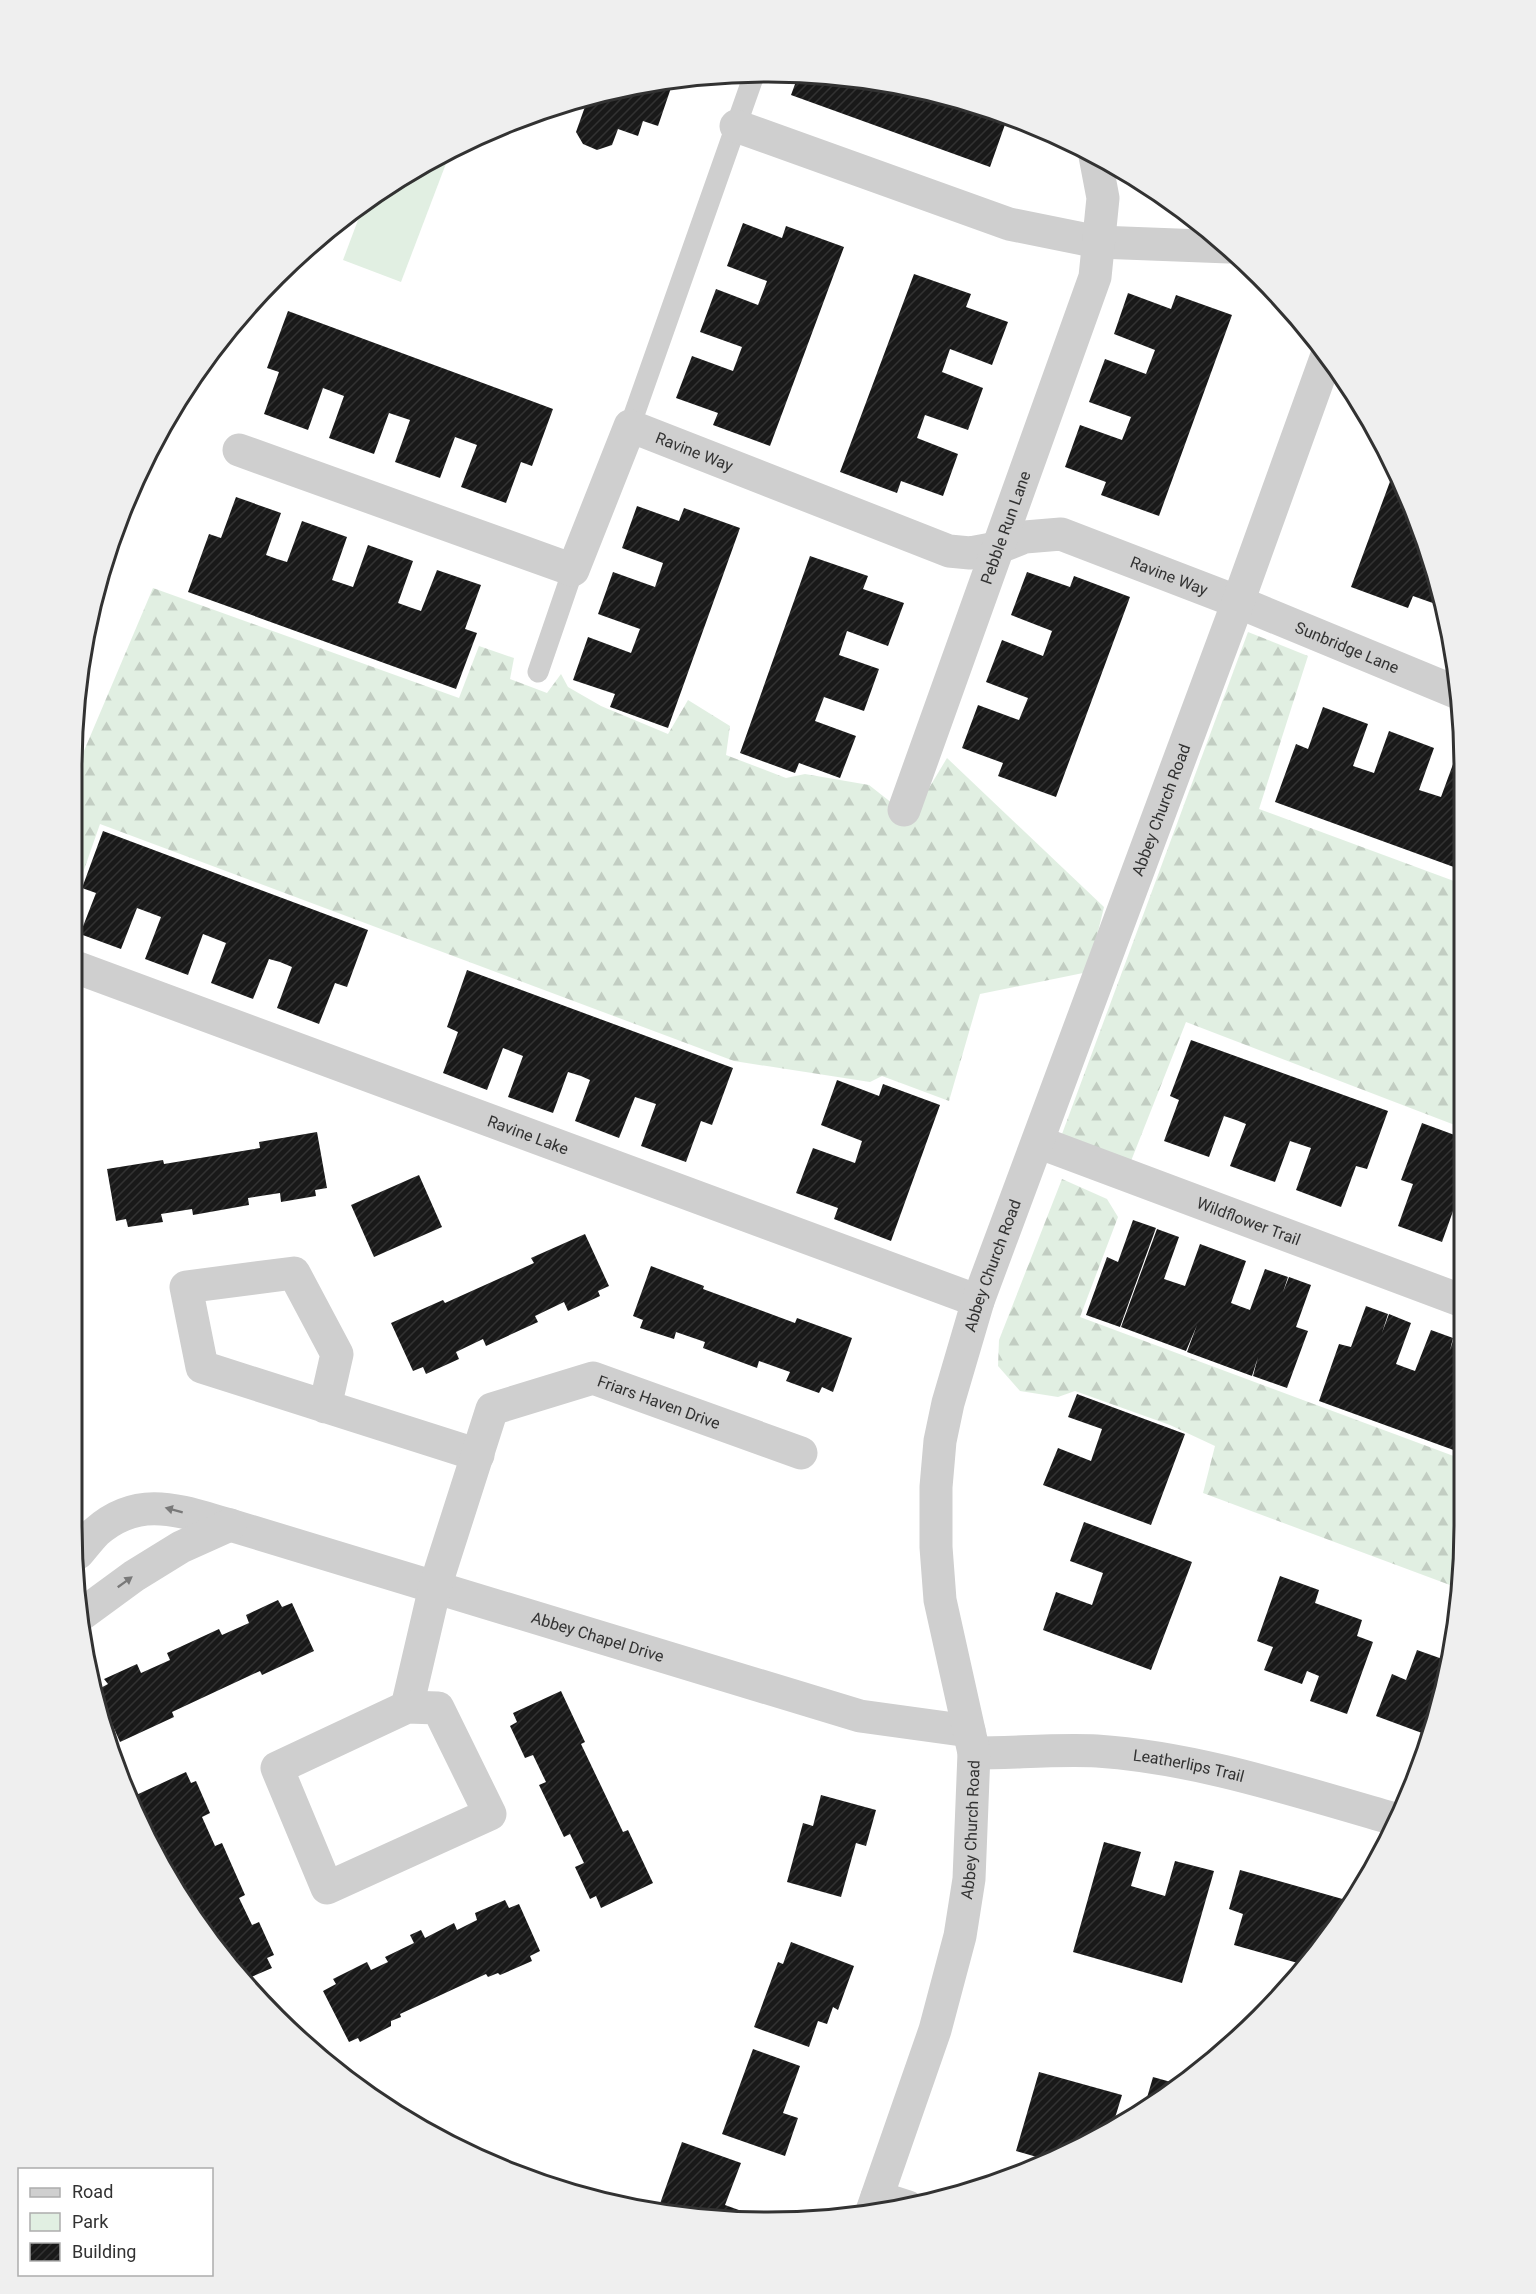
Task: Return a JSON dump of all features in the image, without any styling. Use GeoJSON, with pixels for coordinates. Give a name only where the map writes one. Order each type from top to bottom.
{"type":"FeatureCollection","features":[{"type":"Feature","properties":{"kind":"street"},"geometry":{"type":"LineString","coordinates":[[736,126],[1009,224],[1098,242],[1212,246]]}},
{"type":"Feature","properties":{"kind":"street","name":"Pebble Run Lane"},"geometry":{"type":"LineString","coordinates":[[904,810],[1095,277],[1103,198],[1097,167]]}},
{"type":"Feature","properties":{"kind":"street","name":"Abbey Church Road"},"geometry":{"type":"LineString","coordinates":[[875,2203],[935,2030],[960,1936],[969,1879],[971,1742],[940,1600],[936,1547],[936,1487],[940,1442],[948,1403],[978,1301],[1238,602],[1323,366]]}},
{"type":"Feature","properties":{"kind":"street"},"geometry":{"type":"LineString","coordinates":[[239,450],[573,570],[630,426]]}},
{"type":"Feature","properties":{"kind":"street","name":"Ravine Way"},"geometry":{"type":"LineString","coordinates":[[630,426],[949,551],[970,553],[997,548],[1025,537],[1061,534],[1238,602]]}},
{"type":"Feature","properties":{"kind":"street","name":"Sunbridge Lane"},"geometry":{"type":"LineString","coordinates":[[1238,602],[1449,689]]}},
{"type":"Feature","properties":{"kind":"street","name":"Ravine Lake"},"geometry":{"type":"LineString","coordinates":[[82,969],[978,1301]]}},
{"type":"Feature","properties":{"kind":"street","name":"Wildflower Trail"},"geometry":{"type":"LineString","coordinates":[[1038,1142],[1454,1298]]}},
{"type":"Feature","properties":{"kind":"street"},"geometry":{"type":"LineString","coordinates":[[325,1407],[337,1354],[294,1274],[186,1287],[202,1368],[325,1407],[478,1455]]}},
{"type":"Feature","properties":{"kind":"street","name":"Friars Haven Drive"},"geometry":{"type":"LineString","coordinates":[[406,1707],[435,1587],[492,1409],[593,1378],[801,1454]]}},
{"type":"Feature","properties":{"kind":"street","name":"Abbey Chapel Drive"},"geometry":{"type":"LineString","coordinates":[[83,1547],[97,1531],[123,1515],[145,1508],[163,1508],[230,1525],[860,1716],[971,1742]]}},
{"type":"Feature","properties":{"kind":"street"},"geometry":{"type":"LineString","coordinates":[[88,1610],[134,1576],[181,1547],[230,1525]]}},
{"type":"Feature","properties":{"kind":"street"},"geometry":{"type":"LineString","coordinates":[[406,1707],[438,1708],[490,1814],[327,1888],[277,1768],[406,1707]]}},
{"type":"Feature","properties":{"kind":"street","name":"Leatherlips Trail"},"geometry":{"type":"LineString","coordinates":[[971,1742],[1096,1751],[1163,1759],[1228,1772],[1388,1817]]}},
{"type":"Feature","properties":{"kind":"lane"},"geometry":{"type":"LineString","coordinates":[[630,426],[751,83]]}},
{"type":"Feature","properties":{"kind":"lane"},"geometry":{"type":"LineString","coordinates":[[538,672],[573,570]]}},
{"type":"Feature","properties":{"kind":"green space"},"geometry":{"type":"Polygon","coordinates":[[[446,163],[401,282],[343,260],[359,219],[387,198],[446,163]]]}},
{"type":"Feature","properties":{"kind":"green space"},"geometry":{"type":"Polygon","coordinates":[[[153,588],[459,698],[479,646],[514,658],[510,679],[547,693],[561,674],[568,687],[601,706],[668,734],[688,700],[730,726],[726,755],[786,778],[805,774],[869,785],[911,818],[947,758],[1104,907],[1088,972],[980,994],[949,1101],[882,1076],[870,1082],[734,1061],[100,824],[82,876],[83,754],[153,588]]]}},
{"type":"Feature","properties":{"kind":"green space"},"geometry":{"type":"Polygon","coordinates":[[[1248,632],[1308,656],[1259,809],[1454,881],[1454,1125],[1186,1022],[1131,1161],[1062,1134],[1248,632]]]}},
{"type":"Feature","properties":{"kind":"green space"},"geometry":{"type":"Polygon","coordinates":[[[1062,1179],[1107,1199],[1118,1217],[1080,1317],[1454,1456],[1451,1585],[1203,1493],[1215,1446],[1170,1425],[1075,1391],[1058,1397],[1020,1391],[998,1366],[999,1340],[1062,1179]]]}},
{"type":"Feature","properties":{"kind":"building"},"geometry":{"type":"Polygon","coordinates":[[[795,83],[857,88],[945,106],[1005,125],[990,167],[791,95],[795,83]]]}},
{"type":"Feature","properties":{"kind":"building"},"geometry":{"type":"Polygon","coordinates":[[[670,90],[658,126],[643,121],[638,136],[618,129],[612,145],[597,150],[583,144],[576,132],[585,108],[670,90]]]}},
{"type":"Feature","properties":{"kind":"building"},"geometry":{"type":"Polygon","coordinates":[[[743,223],[782,238],[786,226],[844,247],[770,446],[713,425],[718,413],[676,398],[692,356],[733,371],[742,347],[700,332],[716,289],[758,305],[767,281],[727,266],[743,223]]]}},
{"type":"Feature","properties":{"kind":"building"},"geometry":{"type":"Polygon","coordinates":[[[914,274],[971,294],[966,307],[1008,322],[992,365],[950,349],[942,372],[983,388],[968,430],[925,415],[917,438],[958,454],[943,496],[901,481],[897,493],[840,472],[914,274]]]}},
{"type":"Feature","properties":{"kind":"building"},"geometry":{"type":"Polygon","coordinates":[[[1128,293],[1171,309],[1176,295],[1232,315],[1159,516],[1101,495],[1106,482],[1065,467],[1080,425],[1122,440],[1131,417],[1089,402],[1105,359],[1146,374],[1155,350],[1114,334],[1128,293]]]}},
{"type":"Feature","properties":{"kind":"building"},"geometry":{"type":"Polygon","coordinates":[[[288,311],[553,409],[532,466],[521,462],[506,503],[461,487],[477,445],[455,437],[440,478],[395,462],[410,420],[389,413],[374,454],[329,438],[344,396],[323,388],[308,430],[264,414],[279,372],[267,368],[288,311]]]}},
{"type":"Feature","properties":{"kind":"building"},"geometry":{"type":"Polygon","coordinates":[[[1390,481],[1417,548],[1433,603],[1413,596],[1408,608],[1351,587],[1390,481]]]}},
{"type":"Feature","properties":{"kind":"building"},"geometry":{"type":"Polygon","coordinates":[[[236,497],[281,513],[266,555],[277,559],[287,562],[302,521],[347,537],[332,580],[353,587],[368,545],[413,561],[398,603],[412,608],[421,611],[437,570],[481,585],[465,629],[477,633],[456,689],[188,592],[209,534],[221,538],[236,497]]]}},
{"type":"Feature","properties":{"kind":"building"},"geometry":{"type":"Polygon","coordinates":[[[637,506],[679,521],[684,508],[740,528],[668,728],[610,707],[615,694],[573,680],[588,637],[631,653],[640,629],[598,614],[613,572],[655,587],[663,563],[622,548],[637,506]]]}},
{"type":"Feature","properties":{"kind":"building"},"geometry":{"type":"Polygon","coordinates":[[[810,556],[868,576],[863,589],[904,603],[888,646],[847,631],[839,655],[879,669],[864,711],[824,697],[815,721],[856,736],[840,778],[799,763],[795,773],[740,753],[810,556]]]}},
{"type":"Feature","properties":{"kind":"building"},"geometry":{"type":"Polygon","coordinates":[[[1027,572],[1070,587],[1074,576],[1130,597],[1056,797],[998,776],[1003,763],[962,748],[978,705],[1019,720],[1028,698],[986,682],[1002,640],[1043,656],[1052,631],[1011,615],[1027,572]]]}},
{"type":"Feature","properties":{"kind":"building"},"geometry":{"type":"Polygon","coordinates":[[[1323,707],[1368,724],[1353,766],[1374,773],[1389,731],[1434,748],[1419,790],[1441,797],[1454,762],[1454,867],[1275,802],[1296,744],[1308,749],[1323,707]]]}},
{"type":"Feature","properties":{"kind":"building"},"geometry":{"type":"Polygon","coordinates":[[[103,831],[368,930],[347,987],[335,983],[319,1024],[277,1008],[292,967],[280,962],[269,959],[253,999],[211,983],[226,943],[203,934],[188,975],[145,959],[161,917],[137,908],[121,949],[82,935],[82,929],[96,893],[82,888],[103,831]]]}},
{"type":"Feature","properties":{"kind":"building"},"geometry":{"type":"Polygon","coordinates":[[[467,970],[733,1068],[712,1125],[701,1121],[686,1162],[641,1146],[656,1104],[635,1097],[619,1138],[575,1121],[590,1080],[581,1076],[568,1072],[553,1113],[508,1097],[523,1056],[503,1048],[487,1090],[443,1073],[458,1032],[447,1027],[467,970]]]}},
{"type":"Feature","properties":{"kind":"building"},"geometry":{"type":"Polygon","coordinates":[[[1191,1040],[1388,1111],[1367,1169],[1356,1166],[1341,1207],[1296,1190],[1311,1148],[1290,1141],[1275,1182],[1230,1166],[1246,1124],[1236,1120],[1224,1116],[1209,1157],[1164,1141],[1179,1100],[1170,1096],[1191,1040]]]}},
{"type":"Feature","properties":{"kind":"building"},"geometry":{"type":"Polygon","coordinates":[[[837,1080],[879,1096],[883,1084],[940,1105],[891,1241],[834,1219],[838,1208],[796,1193],[813,1148],[855,1163],[862,1141],[821,1125],[837,1080]]]}},
{"type":"Feature","properties":{"kind":"building"},"geometry":{"type":"Polygon","coordinates":[[[1422,1123],[1454,1135],[1454,1208],[1442,1242],[1398,1226],[1413,1184],[1401,1180],[1422,1123]]]}},
{"type":"Feature","properties":{"kind":"building"},"geometry":{"type":"Polygon","coordinates":[[[317,1132],[327,1188],[315,1190],[316,1196],[281,1202],[280,1193],[248,1198],[249,1205],[193,1215],[192,1209],[161,1214],[163,1222],[128,1227],[126,1219],[116,1221],[107,1169],[163,1160],[164,1164],[260,1148],[259,1142],[317,1132]]]}},
{"type":"Feature","properties":{"kind":"building"},"geometry":{"type":"Polygon","coordinates":[[[419,1175],[442,1227],[374,1257],[351,1205],[419,1175]]]}},
{"type":"Feature","properties":{"kind":"building"},"geometry":{"type":"Polygon","coordinates":[[[1133,1220],[1156,1228],[1120,1327],[1086,1315],[1107,1257],[1118,1262],[1133,1220]]]}},
{"type":"Feature","properties":{"kind":"building"},"geometry":{"type":"Polygon","coordinates":[[[1157,1229],[1179,1237],[1164,1279],[1185,1286],[1200,1244],[1246,1261],[1231,1303],[1239,1306],[1250,1310],[1265,1269],[1288,1277],[1283,1292],[1289,1277],[1311,1285],[1296,1327],[1308,1331],[1287,1388],[1253,1376],[1258,1357],[1252,1376],[1187,1352],[1197,1325],[1186,1351],[1121,1327],[1157,1229]]]}},
{"type":"Feature","properties":{"kind":"building"},"geometry":{"type":"Polygon","coordinates":[[[585,1234],[609,1286],[598,1291],[600,1296],[568,1311],[564,1302],[535,1316],[538,1322],[486,1346],[483,1339],[456,1352],[459,1359],[426,1374],[423,1367],[413,1371],[391,1323],[443,1300],[445,1303],[534,1263],[531,1258],[585,1234]]]}},
{"type":"Feature","properties":{"kind":"building"},"geometry":{"type":"Polygon","coordinates":[[[651,1266],[704,1286],[703,1289],[795,1323],[797,1318],[852,1338],[833,1392],[822,1387],[819,1393],[786,1381],[790,1372],[759,1361],[757,1368],[703,1348],[705,1342],[676,1332],[674,1339],[640,1328],[643,1320],[633,1316],[651,1266]]]}},
{"type":"Feature","properties":{"kind":"building"},"geometry":{"type":"Polygon","coordinates":[[[1366,1306],[1388,1314],[1382,1333],[1389,1314],[1411,1323],[1396,1364],[1415,1371],[1431,1330],[1453,1338],[1450,1350],[1454,1338],[1454,1450],[1319,1401],[1339,1344],[1351,1347],[1366,1306]]]}},
{"type":"Feature","properties":{"kind":"building"},"geometry":{"type":"Polygon","coordinates":[[[1077,1394],[1185,1434],[1151,1525],[1043,1485],[1058,1448],[1091,1461],[1102,1429],[1068,1417],[1077,1394]]]}},
{"type":"Feature","properties":{"kind":"building"},"geometry":{"type":"Polygon","coordinates":[[[1084,1522],[1192,1562],[1151,1670],[1043,1630],[1056,1592],[1092,1605],[1103,1573],[1070,1561],[1084,1522]]]}},
{"type":"Feature","properties":{"kind":"building"},"geometry":{"type":"Polygon","coordinates":[[[1280,1576],[1319,1590],[1315,1603],[1362,1620],[1357,1636],[1373,1642],[1347,1714],[1310,1701],[1319,1676],[1307,1671],[1302,1684],[1264,1670],[1273,1647],[1257,1641],[1280,1576]]]}},
{"type":"Feature","properties":{"kind":"building"},"geometry":{"type":"Polygon","coordinates":[[[278,1600],[282,1607],[292,1603],[314,1651],[262,1675],[260,1671],[172,1712],[174,1717],[120,1742],[106,1703],[102,1687],[108,1684],[104,1679],[137,1664],[141,1673],[170,1660],[167,1653],[219,1629],[222,1635],[249,1623],[246,1615],[278,1600]]]}},
{"type":"Feature","properties":{"kind":"building"},"geometry":{"type":"Polygon","coordinates":[[[1417,1650],[1440,1658],[1421,1733],[1376,1716],[1392,1674],[1406,1680],[1417,1650]]]}},
{"type":"Feature","properties":{"kind":"building"},"geometry":{"type":"Polygon","coordinates":[[[561,1691],[585,1742],[581,1744],[623,1832],[628,1830],[653,1883],[601,1908],[596,1896],[590,1899],[575,1867],[584,1863],[570,1834],[564,1837],[539,1785],[546,1782],[533,1755],[525,1758],[510,1726],[517,1722],[513,1713],[561,1691]]]}},
{"type":"Feature","properties":{"kind":"building"},"geometry":{"type":"Polygon","coordinates":[[[186,1772],[191,1783],[196,1781],[210,1813],[202,1817],[215,1846],[222,1843],[245,1895],[239,1898],[252,1925],[259,1922],[274,1955],[267,1958],[272,1968],[252,1977],[224,1943],[174,1869],[138,1794],[186,1772]]]}},
{"type":"Feature","properties":{"kind":"building"},"geometry":{"type":"Polygon","coordinates":[[[821,1795],[876,1810],[866,1846],[856,1843],[841,1897],[787,1882],[803,1823],[813,1826],[821,1795]]]}},
{"type":"Feature","properties":{"kind":"building"},"geometry":{"type":"Polygon","coordinates":[[[1104,1842],[1141,1852],[1131,1886],[1165,1896],[1175,1861],[1214,1871],[1182,1983],[1073,1952],[1104,1842]]]}},
{"type":"Feature","properties":{"kind":"building"},"geometry":{"type":"Polygon","coordinates":[[[1240,1870],[1343,1899],[1296,1962],[1234,1945],[1243,1914],[1229,1909],[1240,1870]]]}},
{"type":"Feature","properties":{"kind":"building"},"geometry":{"type":"Polygon","coordinates":[[[505,1900],[509,1908],[519,1904],[540,1951],[530,1956],[532,1961],[500,1975],[498,1973],[488,1977],[486,1974],[400,2014],[401,2017],[391,2021],[391,2026],[360,2042],[358,2038],[349,2042],[323,1991],[336,1984],[333,1979],[367,1962],[371,1970],[388,1962],[385,1957],[414,1943],[410,1935],[421,1930],[425,1938],[454,1923],[457,1930],[477,1920],[475,1913],[505,1900]]]}},
{"type":"Feature","properties":{"kind":"building"},"geometry":{"type":"Polygon","coordinates":[[[791,1942],[854,1966],[838,2010],[833,2007],[827,2024],[818,2021],[809,2047],[754,2027],[778,1962],[783,1964],[791,1942]]]}},
{"type":"Feature","properties":{"kind":"building"},"geometry":{"type":"Polygon","coordinates":[[[753,2049],[800,2066],[783,2113],[798,2118],[785,2156],[722,2134],[753,2049]]]}},
{"type":"Feature","properties":{"kind":"building"},"geometry":{"type":"Polygon","coordinates":[[[1039,2072],[1122,2095],[1115,2117],[1111,2120],[1036,2157],[1016,2151],[1039,2072]]]}},
{"type":"Feature","properties":{"kind":"building"},"geometry":{"type":"Polygon","coordinates":[[[1153,2077],[1169,2082],[1149,2096],[1147,2097],[1153,2077]]]}},
{"type":"Feature","properties":{"kind":"building"},"geometry":{"type":"Polygon","coordinates":[[[682,2142],[741,2163],[725,2205],[741,2211],[660,2203],[682,2142]]]}}]}
